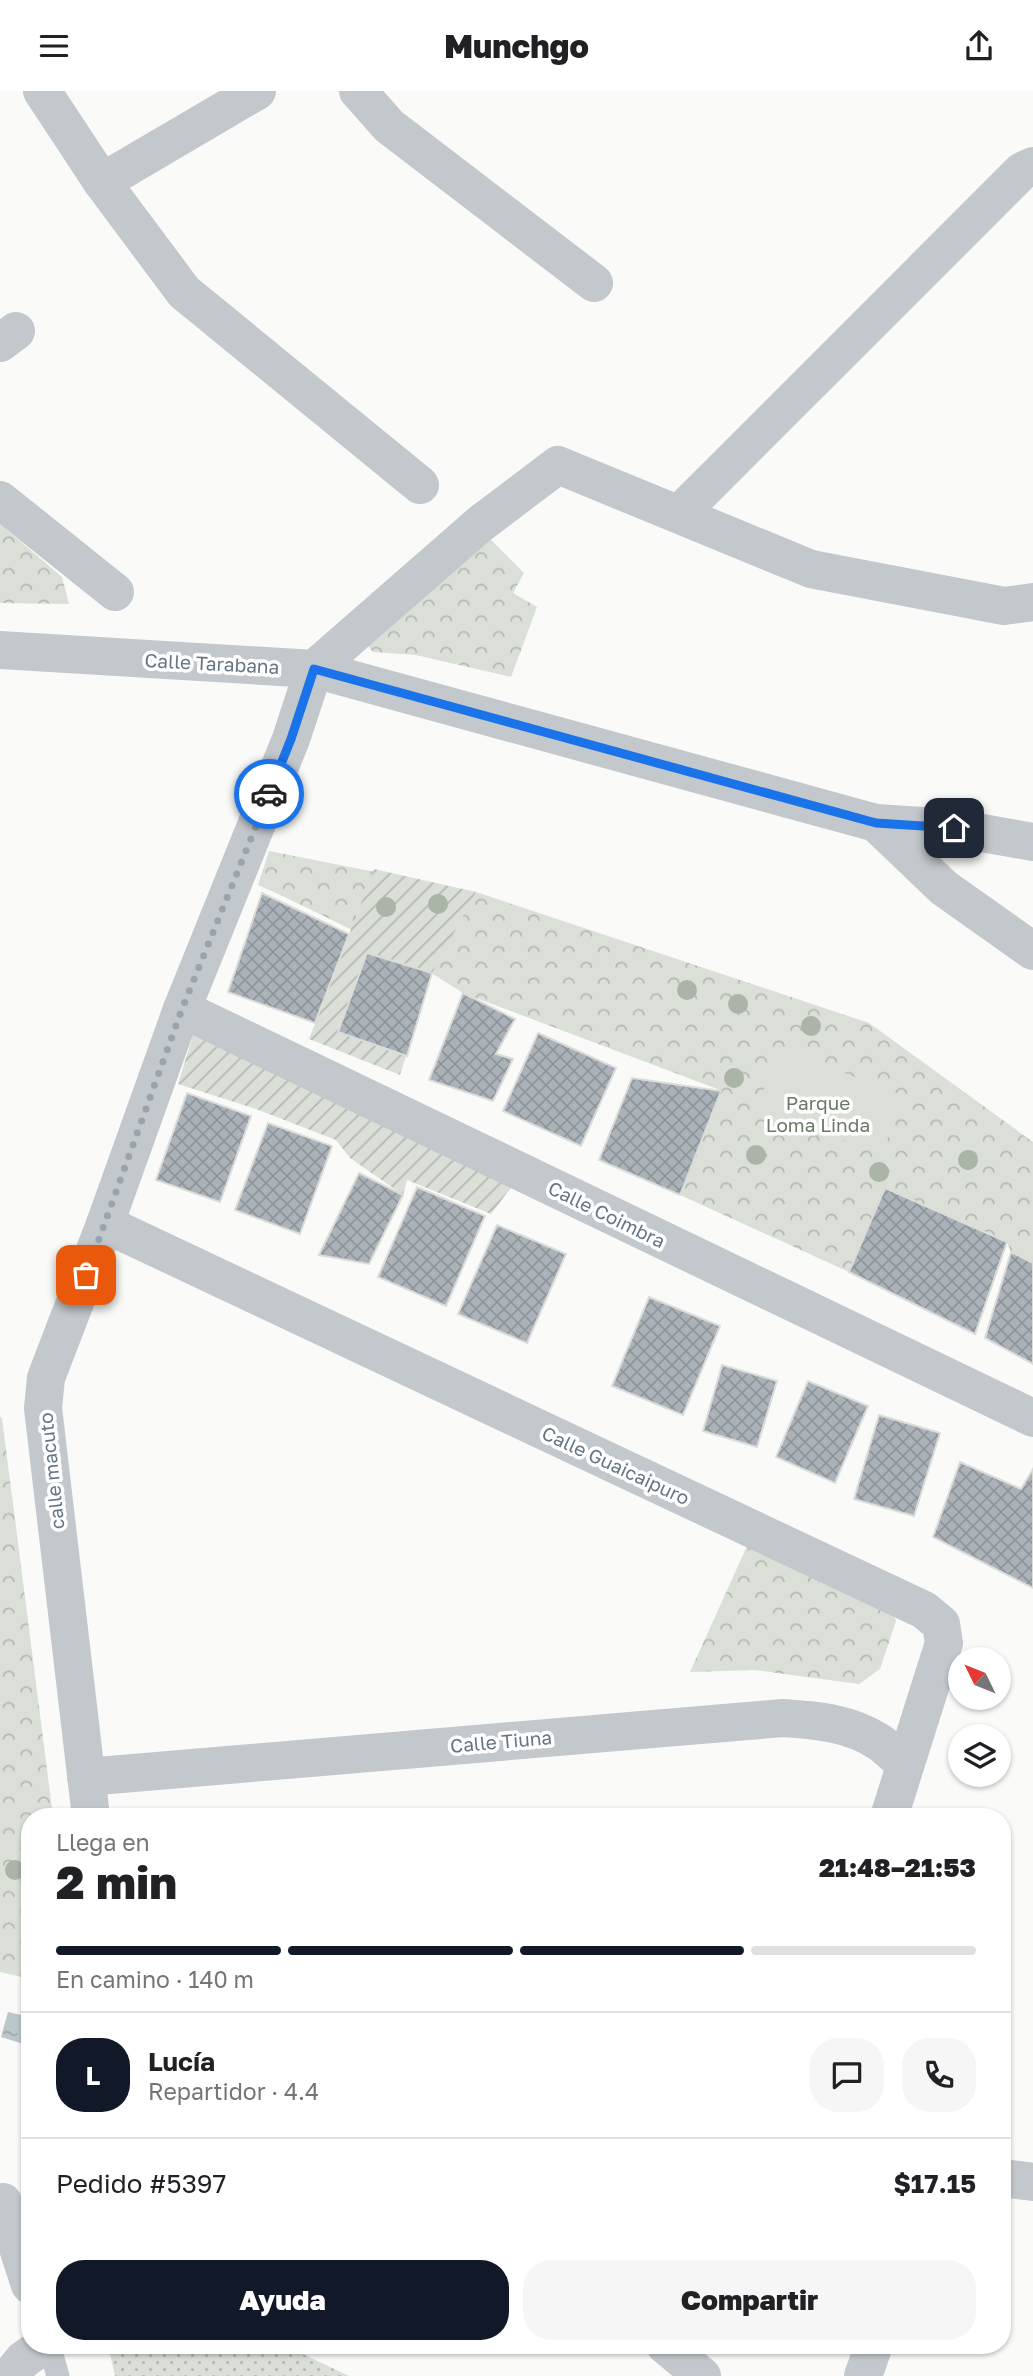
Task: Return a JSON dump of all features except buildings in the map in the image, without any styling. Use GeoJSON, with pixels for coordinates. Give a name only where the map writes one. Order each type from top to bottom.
{"type":"FeatureCollection","features":[{"type":"Feature","properties":{"kind":"street"},"geometry":{"type":"LineString","coordinates":[[43,91],[102,182],[184,292],[419,485]]}},
{"type":"Feature","properties":{"kind":"street"},"geometry":{"type":"LineString","coordinates":[[102,182],[257,91]]}},
{"type":"Feature","properties":{"kind":"street"},"geometry":{"type":"LineString","coordinates":[[358,91],[389,126],[594,283]]}},
{"type":"Feature","properties":{"kind":"street"},"geometry":{"type":"LineString","coordinates":[[679,514],[1022,171],[1033,166]]}},
{"type":"Feature","properties":{"kind":"street"},"geometry":{"type":"LineString","coordinates":[[314,669],[480,524],[558,465],[811,569],[1004,606],[1033,602]]}},
{"type":"Feature","properties":{"kind":"street"},"geometry":{"type":"LineString","coordinates":[[0,500],[115,592]]}},
{"type":"Feature","properties":{"kind":"street","name":"Calle Tarabana"},"geometry":{"type":"LineString","coordinates":[[0,650],[314,669],[876,823],[954,828],[1033,842]]}},
{"type":"Feature","properties":{"kind":"street","name":"calle macuto"},"geometry":{"type":"LineString","coordinates":[[90,1808],[43,1408],[46,1378],[105,1224],[182,1009],[291,739],[314,669]]}},
{"type":"Feature","properties":{"kind":"street"},"geometry":{"type":"LineString","coordinates":[[876,823],[944,888],[1033,951]]}},
{"type":"Feature","properties":{"kind":"street","name":"Calle Coimbra"},"geometry":{"type":"LineString","coordinates":[[182,1009],[1033,1417]]}},
{"type":"Feature","properties":{"kind":"street","name":"Calle Guaicaipuro"},"geometry":{"type":"LineString","coordinates":[[105,1224],[924,1610],[941,1625],[944,1643],[891,1808]]}},
{"type":"Feature","properties":{"kind":"street","name":"Calle Tiuna"},"geometry":{"type":"LineString","coordinates":[[86,1777],[783,1718],[820,1720],[849,1727],[879,1742],[905,1764]]}},
{"type":"Feature","properties":{"kind":"street"},"geometry":{"type":"LineString","coordinates":[[1011,2179],[1033,2182]]}},
{"type":"Feature","properties":{"kind":"street"},"geometry":{"type":"LineString","coordinates":[[11,2202],[21,2245]]}},
{"type":"Feature","properties":{"kind":"street"},"geometry":{"type":"LineString","coordinates":[[10,2376],[31,2354]]}},
{"type":"Feature","properties":{"kind":"street"},"geometry":{"type":"LineString","coordinates":[[676,2354],[702,2376]]}},
{"type":"Feature","properties":{"kind":"street"},"geometry":{"type":"LineString","coordinates":[[863,2376],[871,2354]]}},
{"type":"Feature","properties":{"kind":"lane"},"geometry":{"type":"LineString","coordinates":[[52,2354],[58,2376]]}},
{"type":"Feature","properties":{"kind":"green space"},"geometry":{"type":"Polygon","coordinates":[[[0,524],[62,577],[69,604],[0,603],[0,524]]]}},
{"type":"Feature","properties":{"kind":"green space"},"geometry":{"type":"Polygon","coordinates":[[[487,536],[524,573],[513,593],[537,607],[511,677],[416,655],[373,652],[359,635],[487,536]]]}},
{"type":"Feature","properties":{"kind":"green space","name":"Parque Loma Linda"},"geometry":{"type":"Polygon","coordinates":[[[269,851],[476,892],[869,1023],[1033,1142],[1033,1263],[1011,1252],[1007,1242],[885,1188],[849,1272],[680,1195],[720,1090],[463,993],[362,935],[258,885],[269,851]]]}},
{"type":"Feature","properties":{"kind":"green space"},"geometry":{"type":"Polygon","coordinates":[[[374,869],[476,892],[432,973],[400,1075],[309,1039],[374,869]]]}},
{"type":"Feature","properties":{"kind":"green space"},"geometry":{"type":"Polygon","coordinates":[[[194,1032],[513,1185],[491,1214],[407,1180],[403,1195],[350,1158],[336,1140],[256,1109],[178,1084],[194,1032]]]}},
{"type":"Feature","properties":{"kind":"green space"},"geometry":{"type":"Polygon","coordinates":[[[779,1048],[904,1096],[881,1155],[757,1107],[779,1048]]]}},
{"type":"Feature","properties":{"kind":"green space"},"geometry":{"type":"Polygon","coordinates":[[[0,1417],[52,1808],[21,1808],[21,1977],[0,1972],[0,1417]]]}},
{"type":"Feature","properties":{"kind":"green space"},"geometry":{"type":"Polygon","coordinates":[[[748,1544],[891,1608],[896,1621],[880,1669],[859,1684],[755,1670],[690,1672],[748,1544]]]}},
{"type":"Feature","properties":{"kind":"green space"},"geometry":{"type":"Polygon","coordinates":[[[110,2354],[303,2354],[349,2376],[115,2376],[110,2354]]]}},
{"type":"Feature","properties":{"kind":"water"},"geometry":{"type":"Polygon","coordinates":[[[8,2012],[21,2015],[21,2043],[1,2037],[8,2012]]]}},
{"type":"Feature","properties":{"kind":"way so far"},"geometry":{"type":"LineString","coordinates":[[86,1275],[182,1009],[269,794]]}},
{"type":"Feature","properties":{"kind":"route"},"geometry":{"type":"LineString","coordinates":[[269,794],[314,669],[876,823],[954,828]]}}]}
